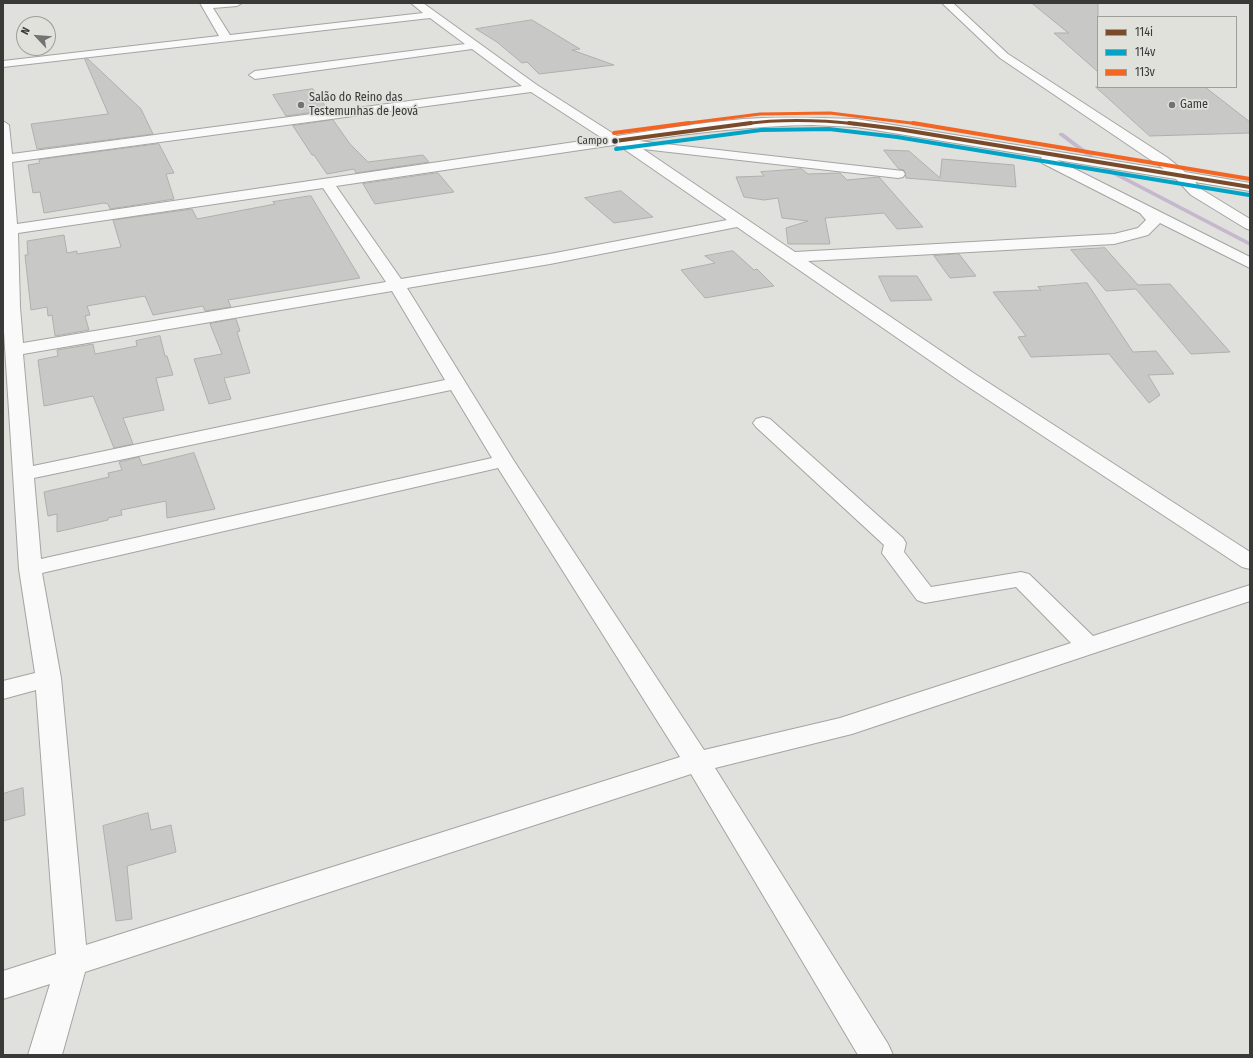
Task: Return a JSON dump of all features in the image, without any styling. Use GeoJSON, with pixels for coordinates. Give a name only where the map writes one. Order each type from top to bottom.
{"type":"FeatureCollection","features":[{"type":"Feature","properties":{"kind":"street"},"geometry":{"type":"LineString","coordinates":[[226,38],[206,5],[237,3]]}},
{"type":"Feature","properties":{"kind":"street"},"geometry":{"type":"LineString","coordinates":[[416,3],[472,46],[533,88],[620,142],[793,257],[968,378],[1250,562]]}},
{"type":"Feature","properties":{"kind":"street"},"geometry":{"type":"LineString","coordinates":[[947,3],[1004,56],[1163,161],[1181,176],[1196,192],[1250,226]]}},
{"type":"Feature","properties":{"kind":"street"},"geometry":{"type":"LineString","coordinates":[[3,64],[433,15]]}},
{"type":"Feature","properties":{"kind":"street"},"geometry":{"type":"LineString","coordinates":[[255,74],[472,46]]}},
{"type":"Feature","properties":{"kind":"street"},"geometry":{"type":"LineString","coordinates":[[6,159],[533,88]]}},
{"type":"Feature","properties":{"kind":"street"},"geometry":{"type":"LineString","coordinates":[[7,230],[730,125],[812,121],[856,123],[890,128],[1250,187]]}},
{"type":"Feature","properties":{"kind":"street"},"geometry":{"type":"LineString","coordinates":[[3,125],[6,159],[7,308],[15,350],[11,424],[23,474],[30,569],[48,678],[72,963],[45,1055]]}},
{"type":"Feature","properties":{"kind":"street"},"geometry":{"type":"LineString","coordinates":[[620,142],[898,174]]}},
{"type":"Feature","properties":{"kind":"street"},"geometry":{"type":"LineString","coordinates":[[1029,150],[1250,263]]}},
{"type":"Feature","properties":{"kind":"street"},"geometry":{"type":"LineString","coordinates":[[327,183],[396,284],[504,461],[697,762],[876,1055]]}},
{"type":"Feature","properties":{"kind":"street"},"geometry":{"type":"LineString","coordinates":[[793,257],[1114,239],[1146,231],[1153,224],[1154,219],[1145,210]]}},
{"type":"Feature","properties":{"kind":"street"},"geometry":{"type":"LineString","coordinates":[[15,350],[396,284],[550,260],[740,222]]}},
{"type":"Feature","properties":{"kind":"street"},"geometry":{"type":"LineString","coordinates":[[23,474],[456,383]]}},
{"type":"Feature","properties":{"kind":"street"},"geometry":{"type":"LineString","coordinates":[[763,423],[895,543],[893,553],[925,595],[1021,579],[1089,647]]}},
{"type":"Feature","properties":{"kind":"street"},"geometry":{"type":"LineString","coordinates":[[30,569],[504,461]]}},
{"type":"Feature","properties":{"kind":"street"},"geometry":{"type":"LineString","coordinates":[[3,985],[697,762],[843,728],[1250,593]]}},
{"type":"Feature","properties":{"kind":"street"},"geometry":{"type":"LineString","coordinates":[[3,690],[48,678]]}},
{"type":"Feature","properties":{"kind":"building"},"geometry":{"type":"Polygon","coordinates":[[[1032,3],[1098,3],[1097,71],[1054,33],[1068,33],[1032,3]]]}},
{"type":"Feature","properties":{"kind":"building"},"geometry":{"type":"Polygon","coordinates":[[[532,20],[580,49],[572,50],[614,65],[539,74],[527,62],[522,63],[497,42],[476,29],[532,20]]]}},
{"type":"Feature","properties":{"kind":"building"},"geometry":{"type":"Polygon","coordinates":[[[85,59],[88,59],[141,109],[153,134],[37,149],[31,124],[108,114],[85,59]]]}},
{"type":"Feature","properties":{"kind":"building","name":"Game"},"geometry":{"type":"Polygon","coordinates":[[[1097,88],[1206,88],[1250,122],[1250,133],[1150,136],[1097,88]]]}},
{"type":"Feature","properties":{"kind":"building","name":"Salão do Reino das Testemunhas de Jeová"},"geometry":{"type":"Polygon","coordinates":[[[313,89],[328,110],[286,116],[273,95],[313,89]]]}},
{"type":"Feature","properties":{"kind":"building"},"geometry":{"type":"Polygon","coordinates":[[[333,120],[350,144],[368,162],[423,155],[429,162],[356,173],[354,169],[327,174],[314,155],[312,155],[293,126],[333,120]]]}},
{"type":"Feature","properties":{"kind":"building"},"geometry":{"type":"Polygon","coordinates":[[[159,144],[174,173],[166,174],[174,199],[110,209],[108,204],[104,203],[44,213],[40,192],[33,193],[28,165],[40,163],[39,160],[159,144]]]}},
{"type":"Feature","properties":{"kind":"building"},"geometry":{"type":"Polygon","coordinates":[[[884,150],[909,151],[940,178],[942,159],[1014,165],[1016,187],[906,178],[904,170],[899,169],[884,150]]]}},
{"type":"Feature","properties":{"kind":"building"},"geometry":{"type":"Polygon","coordinates":[[[802,169],[808,174],[840,173],[847,180],[879,177],[923,227],[897,229],[884,213],[825,218],[830,244],[788,244],[786,228],[808,221],[782,218],[778,198],[764,200],[744,197],[736,177],[764,176],[761,172],[802,169]]]}},
{"type":"Feature","properties":{"kind":"building"},"geometry":{"type":"Polygon","coordinates":[[[438,173],[454,192],[375,204],[363,184],[438,173]]]}},
{"type":"Feature","properties":{"kind":"building"},"geometry":{"type":"Polygon","coordinates":[[[621,191],[653,217],[614,223],[585,198],[621,191]]]}},
{"type":"Feature","properties":{"kind":"building"},"geometry":{"type":"Polygon","coordinates":[[[311,196],[360,278],[228,300],[231,307],[205,311],[203,306],[153,315],[145,296],[87,306],[90,315],[85,316],[89,330],[55,336],[52,315],[48,316],[47,307],[31,310],[25,255],[28,255],[27,241],[64,235],[67,253],[77,251],[77,254],[121,247],[113,220],[192,209],[197,219],[275,204],[273,202],[311,196]]]}},
{"type":"Feature","properties":{"kind":"building"},"geometry":{"type":"Polygon","coordinates":[[[1105,248],[1138,285],[1170,284],[1230,352],[1191,354],[1136,289],[1106,291],[1071,250],[1105,248]]]}},
{"type":"Feature","properties":{"kind":"building"},"geometry":{"type":"Polygon","coordinates":[[[733,251],[754,270],[757,269],[774,286],[705,298],[681,270],[715,263],[705,256],[733,251]]]}},
{"type":"Feature","properties":{"kind":"building"},"geometry":{"type":"Polygon","coordinates":[[[959,254],[976,276],[950,278],[934,256],[959,254]]]}},
{"type":"Feature","properties":{"kind":"building"},"geometry":{"type":"Polygon","coordinates":[[[879,276],[917,276],[932,300],[891,301],[879,276]]]}},
{"type":"Feature","properties":{"kind":"building"},"geometry":{"type":"Polygon","coordinates":[[[1087,283],[1133,352],[1156,351],[1174,374],[1148,375],[1160,395],[1149,403],[1109,354],[1031,357],[1018,337],[1026,336],[993,292],[1041,290],[1038,287],[1087,283]]]}},
{"type":"Feature","properties":{"kind":"building"},"geometry":{"type":"Polygon","coordinates":[[[236,319],[240,331],[237,332],[250,373],[224,378],[231,399],[209,404],[194,359],[222,354],[210,324],[236,319]]]}},
{"type":"Feature","properties":{"kind":"building"},"geometry":{"type":"Polygon","coordinates":[[[160,336],[165,356],[167,356],[173,375],[156,378],[164,410],[123,418],[133,444],[114,448],[93,396],[44,406],[38,360],[58,356],[57,350],[93,344],[95,354],[137,346],[136,341],[160,336]]]}},
{"type":"Feature","properties":{"kind":"building"},"geometry":{"type":"Polygon","coordinates":[[[194,453],[215,509],[167,518],[166,501],[121,510],[122,515],[108,518],[108,520],[57,532],[57,514],[48,516],[44,492],[109,477],[108,473],[122,470],[119,462],[139,457],[142,465],[194,453]]]}},
{"type":"Feature","properties":{"kind":"building"},"geometry":{"type":"Polygon","coordinates":[[[23,788],[25,815],[3,821],[3,794],[23,788]]]}},
{"type":"Feature","properties":{"kind":"building"},"geometry":{"type":"Polygon","coordinates":[[[148,813],[151,830],[171,825],[176,852],[127,866],[132,919],[116,921],[103,826],[148,813]]]}},
{"type":"Feature","properties":{"kind":"waterway"},"geometry":{"type":"LineString","coordinates":[[1061,134],[1110,171],[1250,244]]}},
{"type":"Feature","properties":{"kind":"transit line","name":"113v"},"geometry":{"type":"LineString","coordinates":[[614,133],[760,114],[830,113],[899,121],[1250,179]]}},
{"type":"Feature","properties":{"kind":"transit line","name":"114i"},"geometry":{"type":"LineString","coordinates":[[615,141],[761,122],[829,121],[898,129],[1250,187]]}},
{"type":"Feature","properties":{"kind":"transit line","name":"114v"},"geometry":{"type":"LineString","coordinates":[[616,149],[761,130],[829,129],[897,137],[1249,195]]}},
{"type":"Feature","properties":{"kind":"place","name":"Salão do Reino das Testemunhas de Jeová"},"geometry":{"type":"Point","coordinates":[301,105]}},
{"type":"Feature","properties":{"kind":"place","name":"Game"},"geometry":{"type":"Point","coordinates":[1172,105]}},
{"type":"Feature","properties":{"kind":"place","name":"Campo"},"geometry":{"type":"Point","coordinates":[615,141]}}]}
